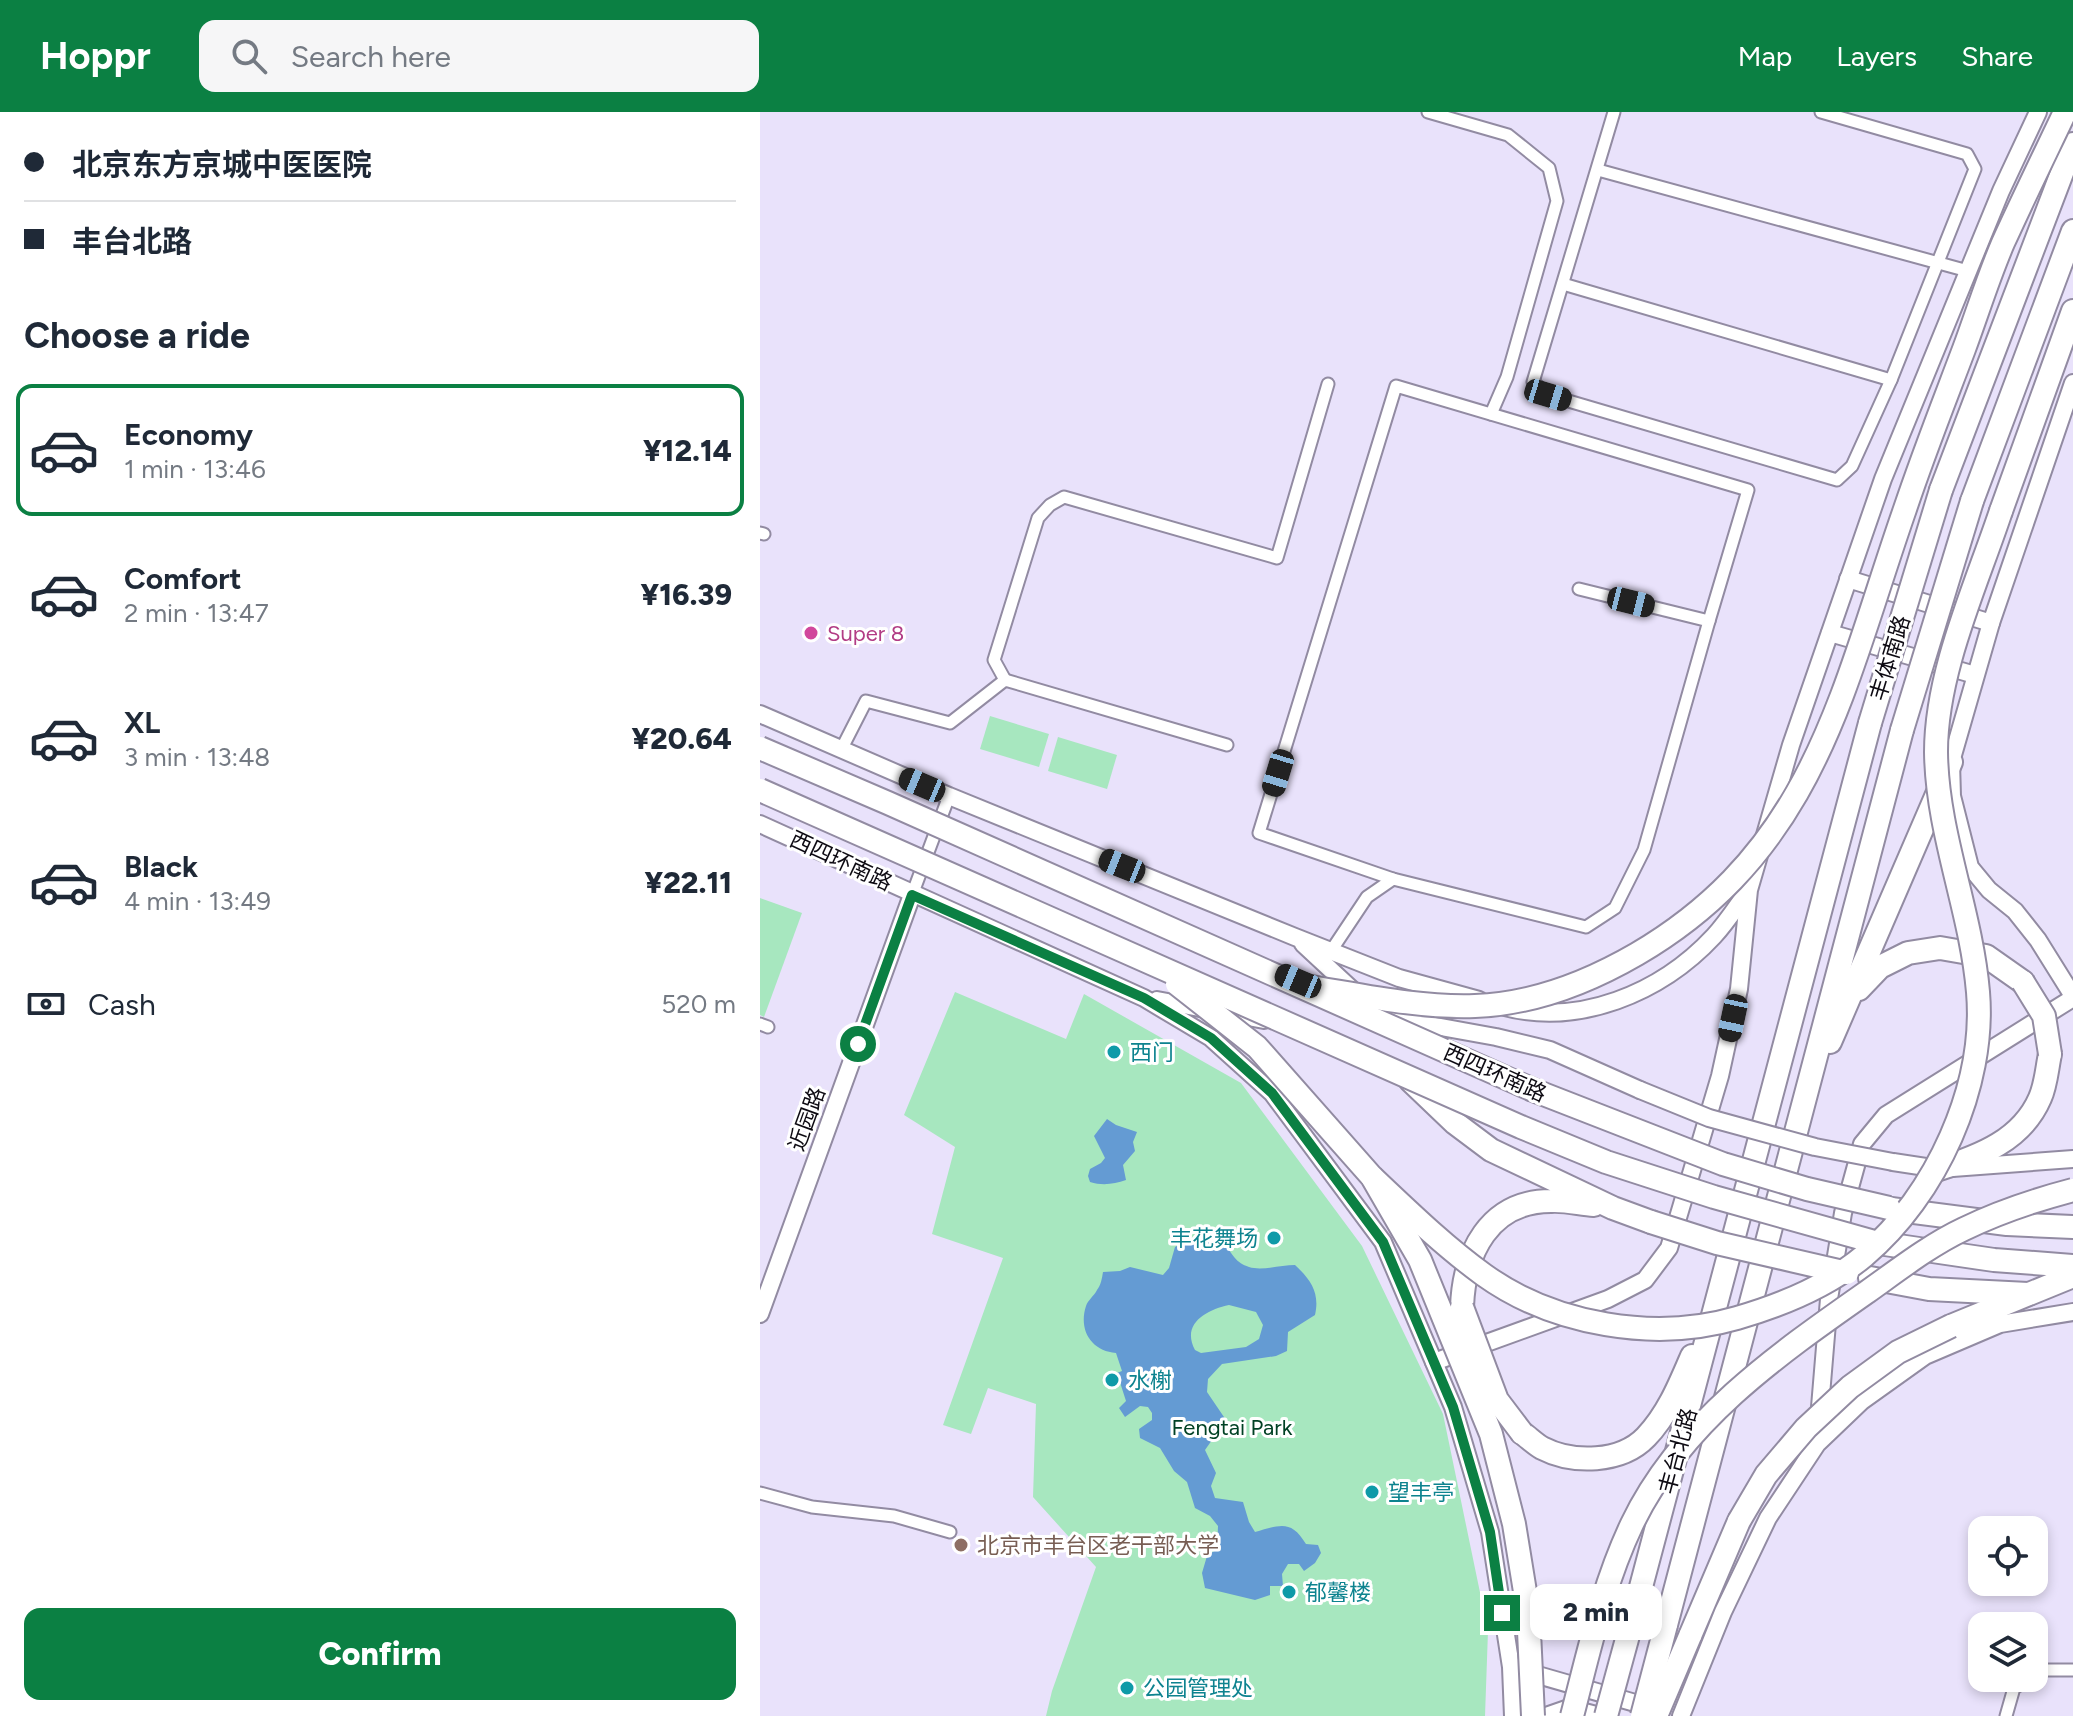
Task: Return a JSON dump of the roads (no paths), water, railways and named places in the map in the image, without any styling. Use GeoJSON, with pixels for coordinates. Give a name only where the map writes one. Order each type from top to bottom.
{"type":"FeatureCollection","features":[{"type":"Feature","properties":{"kind":"highway"},"geometry":{"type":"LineString","coordinates":[[1299,985],[1434,1005],[1477,1006],[1515,1002],[1559,991],[1609,970],[1692,917],[1734,879],[1766,843],[1795,798],[1827,737],[1905,509],[2002,245],[2065,112]]}},
{"type":"Feature","properties":{"kind":"highway","name":"丰体南路"},"geometry":{"type":"LineString","coordinates":[[1749,1186],[1870,723],[1941,490],[2073,144]]}},
{"type":"Feature","properties":{"kind":"highway","name":"丰体南路"},"geometry":{"type":"LineString","coordinates":[[1778,1199],[1902,730],[1972,501],[2073,231]]}},
{"type":"Feature","properties":{"kind":"highway"},"geometry":{"type":"LineString","coordinates":[[1155,966],[1257,1047],[1372,1177],[1440,1240],[1486,1277],[1536,1303],[1587,1321],[1636,1328],[1687,1328],[1774,1307],[1818,1287],[1864,1256],[1897,1223],[1930,1178],[1959,1121],[1975,1057],[1979,995],[1971,936],[1945,835],[1939,794],[1936,751],[1940,704],[1955,647],[2001,511],[2073,311]]}},
{"type":"Feature","properties":{"kind":"highway","name":"西四环南路"},"geometry":{"type":"LineString","coordinates":[[760,748],[1533,1090],[1723,1164],[1807,1189],[1889,1208],[2007,1224],[2073,1227]]}},
{"type":"Feature","properties":{"kind":"highway"},"geometry":{"type":"LineString","coordinates":[[1802,1105],[1951,762]]}},
{"type":"Feature","properties":{"kind":"highway","name":"西四环南路"},"geometry":{"type":"LineString","coordinates":[[760,791],[1606,1162],[1714,1197],[1878,1243],[1994,1260],[2073,1266]]}},
{"type":"Feature","properties":{"kind":"highway"},"geometry":{"type":"LineString","coordinates":[[1850,998],[1880,967],[1908,953],[1940,948],[1986,956],[2023,982],[2044,1016],[2050,1054],[2040,1098],[2017,1132],[1980,1156],[1939,1169]]}},
{"type":"Feature","properties":{"kind":"highway"},"geometry":{"type":"LineString","coordinates":[[1410,1080],[1455,1123],[1491,1150],[1613,1208],[1651,1222],[1774,1258],[1870,1278],[1929,1289],[2028,1294]]}},
{"type":"Feature","properties":{"kind":"highway"},"geometry":{"type":"LineString","coordinates":[[1372,1177],[1420,1260],[1491,1434],[1514,1524],[1528,1610],[1533,1716]]}},
{"type":"Feature","properties":{"kind":"highway","name":"丰台北路"},"geometry":{"type":"LineString","coordinates":[[1603,1716],[1633,1617],[1749,1186]]}},
{"type":"Feature","properties":{"kind":"highway"},"geometry":{"type":"LineString","coordinates":[[1572,1716],[1606,1586],[1632,1523],[1660,1476],[1705,1419],[1762,1369],[1833,1316],[1961,1230],[2025,1203],[2073,1190]]}},
{"type":"Feature","properties":{"kind":"highway","name":"丰台北路"},"geometry":{"type":"LineString","coordinates":[[1642,1716],[1778,1199]]}},
{"type":"Feature","properties":{"kind":"highway"},"geometry":{"type":"LineString","coordinates":[[1613,1208],[1549,1200],[1515,1208],[1492,1224],[1475,1244],[1463,1279],[1462,1307],[1497,1400],[1522,1433],[1542,1448],[1593,1460],[1623,1453],[1645,1438],[1670,1405],[1720,1297]]}},
{"type":"Feature","properties":{"kind":"highway"},"geometry":{"type":"LineString","coordinates":[[1656,1716],[1739,1521],[1766,1475],[1806,1428],[1850,1387],[1898,1352],[1951,1326],[2073,1276]]}},
{"type":"Feature","properties":{"kind":"street"},"geometry":{"type":"LineString","coordinates":[[1428,112],[1508,135],[1549,168],[1557,201],[1507,377],[1491,414]]}},
{"type":"Feature","properties":{"kind":"street"},"geometry":{"type":"LineString","coordinates":[[1614,112],[1533,382],[1548,395],[1837,480],[1852,466],[1891,380],[1975,169],[1967,154],[1821,112]]}},
{"type":"Feature","properties":{"kind":"street"},"geometry":{"type":"LineString","coordinates":[[1513,1716],[1511,1667],[1490,1532],[1453,1407],[1434,1362],[1608,1299],[1645,1280],[1669,1248],[1720,1076],[1739,989],[1749,890],[1791,745],[1883,479],[1968,271],[2038,112]]}},
{"type":"Feature","properties":{"kind":"street"},"geometry":{"type":"LineString","coordinates":[[1598,170],[1968,271]]}},
{"type":"Feature","properties":{"kind":"street"},"geometry":{"type":"LineString","coordinates":[[1563,284],[1891,380]]}},
{"type":"Feature","properties":{"kind":"street"},"geometry":{"type":"LineString","coordinates":[[1817,1444],[1829,1299],[1843,1213],[1862,1144],[1886,1115],[2073,997],[2038,940],[2015,911],[1989,890],[1970,867],[1952,796],[1951,762],[1991,623],[2073,383]]}},
{"type":"Feature","properties":{"kind":"street"},"geometry":{"type":"LineString","coordinates":[[1227,745],[1005,680],[994,660],[1038,518],[1050,505],[1064,497],[1277,558],[1328,384]]}},
{"type":"Feature","properties":{"kind":"street"},"geometry":{"type":"LineString","coordinates":[[1396,386],[1491,414],[1748,490],[1644,850],[1615,908],[1586,927],[1393,879],[1259,833],[1396,386]]}},
{"type":"Feature","properties":{"kind":"street"},"geometry":{"type":"LineString","coordinates":[[1848,579],[1991,623]]}},
{"type":"Feature","properties":{"kind":"street"},"geometry":{"type":"LineString","coordinates":[[1579,589],[1709,621]]}},
{"type":"Feature","properties":{"kind":"street"},"geometry":{"type":"LineString","coordinates":[[1830,633],[1975,675]]}},
{"type":"Feature","properties":{"kind":"street"},"geometry":{"type":"LineString","coordinates":[[841,750],[866,701],[950,723],[1005,680]]}},
{"type":"Feature","properties":{"kind":"street"},"geometry":{"type":"LineString","coordinates":[[760,714],[949,796],[1399,978],[1522,1012],[1572,1012],[1618,1001],[1666,978],[1714,936],[1749,890]]}},
{"type":"Feature","properties":{"kind":"street","name":"西四环南路"},"geometry":{"type":"LineString","coordinates":[[760,748],[1381,1017],[1496,1037],[1550,1050],[1709,1118],[1815,1147],[1939,1169],[2073,1159]]}},
{"type":"Feature","properties":{"kind":"street","name":"西四环南路"},"geometry":{"type":"LineString","coordinates":[[760,791],[1410,1080]]}},
{"type":"Feature","properties":{"kind":"street"},"geometry":{"type":"LineString","coordinates":[[912,895],[949,796]]}},
{"type":"Feature","properties":{"kind":"street","name":"西四环南路"},"geometry":{"type":"LineString","coordinates":[[760,824],[1144,998],[1211,1038],[1272,1093],[1383,1242],[1434,1362]]}},
{"type":"Feature","properties":{"kind":"street"},"geometry":{"type":"LineString","coordinates":[[1331,951],[1367,897],[1393,879]]}},
{"type":"Feature","properties":{"kind":"street","name":"近园路"},"geometry":{"type":"LineString","coordinates":[[760,1314],[912,895]]}},
{"type":"Feature","properties":{"kind":"street"},"geometry":{"type":"LineString","coordinates":[[1295,937],[1381,1017]]}},
{"type":"Feature","properties":{"kind":"street"},"geometry":{"type":"LineString","coordinates":[[1144,998],[1293,1026]]}},
{"type":"Feature","properties":{"kind":"street"},"geometry":{"type":"LineString","coordinates":[[1511,1667],[1682,1715],[1723,1612],[1768,1518],[1817,1444],[1862,1401],[1925,1356],[2000,1324],[2073,1312]]}},
{"type":"Feature","properties":{"kind":"street"},"geometry":{"type":"LineString","coordinates":[[760,1493],[812,1507],[894,1516],[950,1532]]}},
{"type":"Feature","properties":{"kind":"street"},"geometry":{"type":"LineString","coordinates":[[2048,1670],[2073,1670]]}},
{"type":"Feature","properties":{"kind":"street"},"geometry":{"type":"LineString","coordinates":[[2006,1716],[2013,1692]]}},
{"type":"Feature","properties":{"kind":"street"},"geometry":{"type":"LineString","coordinates":[[1546,1716],[1569,1708],[1603,1716]]}},
{"type":"Feature","properties":{"kind":"water"},"geometry":{"type":"Polygon","coordinates":[[[1107,1119],[1137,1132],[1133,1142],[1135,1151],[1123,1165],[1126,1180],[1099,1184],[1090,1182],[1088,1176],[1090,1169],[1105,1158],[1094,1136],[1107,1119]]]}},
{"type":"Feature","properties":{"kind":"water"},"geometry":{"type":"Polygon","coordinates":[[[1194,1237],[1208,1238],[1223,1244],[1235,1259],[1249,1267],[1295,1265],[1306,1276],[1315,1293],[1315,1315],[1288,1332],[1287,1351],[1276,1356],[1222,1364],[1208,1379],[1207,1392],[1226,1420],[1205,1450],[1216,1473],[1211,1486],[1215,1498],[1243,1502],[1255,1532],[1278,1526],[1290,1527],[1306,1544],[1318,1545],[1321,1553],[1315,1563],[1304,1571],[1299,1564],[1288,1564],[1282,1574],[1283,1586],[1270,1586],[1270,1595],[1255,1600],[1205,1588],[1202,1573],[1207,1556],[1217,1549],[1218,1526],[1210,1516],[1195,1508],[1187,1482],[1174,1471],[1160,1448],[1140,1438],[1139,1429],[1152,1420],[1148,1407],[1140,1406],[1125,1417],[1119,1408],[1126,1401],[1117,1373],[1122,1371],[1116,1353],[1094,1344],[1084,1324],[1086,1306],[1099,1286],[1103,1272],[1130,1267],[1163,1275],[1169,1268],[1175,1247],[1194,1237]],[[1229,1305],[1212,1310],[1198,1320],[1191,1333],[1195,1350],[1201,1353],[1246,1347],[1259,1339],[1263,1325],[1256,1312],[1229,1305]]]}},
{"type":"Feature","properties":{"kind":"place","name":"Super 8"},"geometry":{"type":"Point","coordinates":[811,633]}},
{"type":"Feature","properties":{"kind":"place","name":"西门"},"geometry":{"type":"Point","coordinates":[1114,1052]}},
{"type":"Feature","properties":{"kind":"place","name":"丰花舞场"},"geometry":{"type":"Point","coordinates":[1274,1238]}},
{"type":"Feature","properties":{"kind":"place","name":"水榭"},"geometry":{"type":"Point","coordinates":[1112,1380]}},
{"type":"Feature","properties":{"kind":"place","name":"望丰亭"},"geometry":{"type":"Point","coordinates":[1372,1492]}},
{"type":"Feature","properties":{"kind":"place","name":"北京市丰台区老干部大学"},"geometry":{"type":"Point","coordinates":[961,1545]}},
{"type":"Feature","properties":{"kind":"place","name":"郁馨楼"},"geometry":{"type":"Point","coordinates":[1289,1592]}},
{"type":"Feature","properties":{"kind":"place","name":"公园管理处"},"geometry":{"type":"Point","coordinates":[1127,1688]}},
{"type":"Feature","properties":{"kind":"park label","name":"Fengtai Park"},"geometry":{"type":"Point","coordinates":[1232,1427]}}]}
